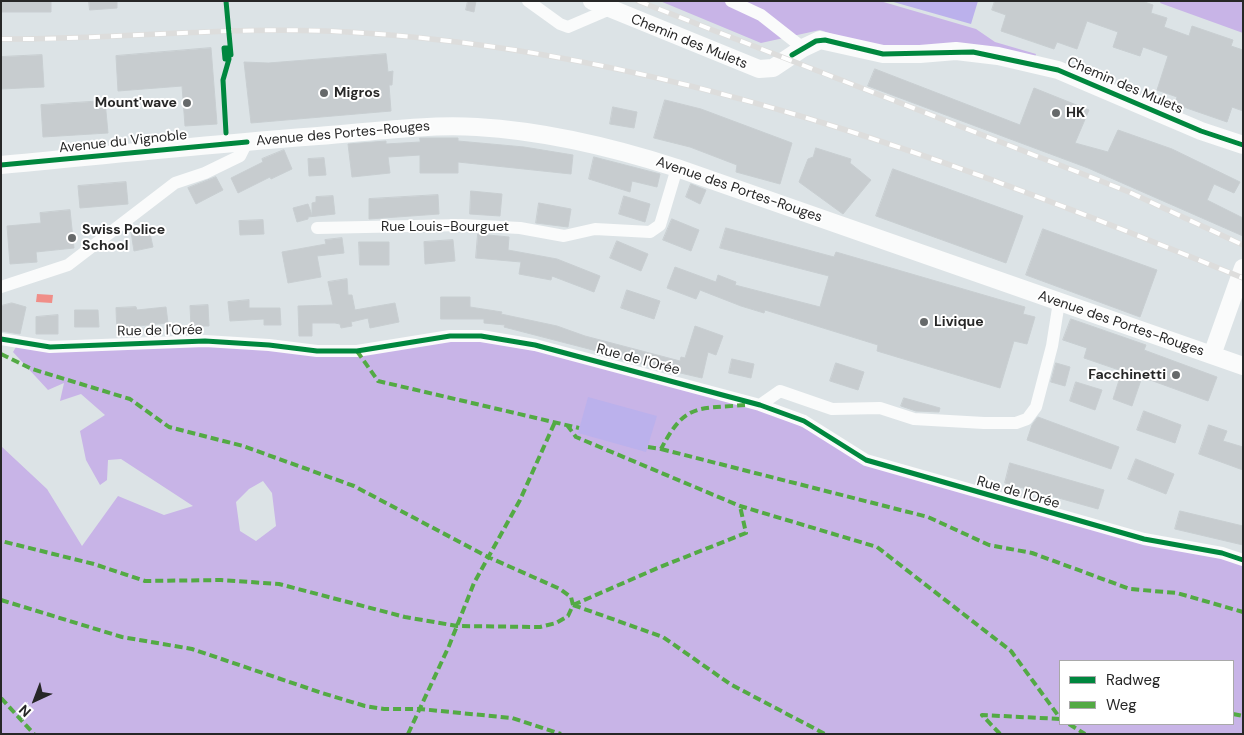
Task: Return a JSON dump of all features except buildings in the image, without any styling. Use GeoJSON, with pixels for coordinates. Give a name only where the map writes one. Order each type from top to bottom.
{"type":"FeatureCollection","features":[{"type":"Feature","properties":{"kind":"main road","name":"Chemin des Mulets"},"geometry":{"type":"LineString","coordinates":[[592,1],[753,68],[769,70],[816,41],[825,40],[883,54],[920,54],[956,51],[1006,58],[1058,70],[1201,131],[1243,146]]}},
{"type":"Feature","properties":{"kind":"main road","name":"Avenue des Portes-Rouges"},"geometry":{"type":"LineString","coordinates":[[248,142],[423,126],[477,127],[588,142],[677,168],[1059,302],[1214,349],[1243,366]]}},
{"type":"Feature","properties":{"kind":"main road","name":"Avenue du Vignoble"},"geometry":{"type":"LineString","coordinates":[[1,165],[248,142]]}},
{"type":"Feature","properties":{"kind":"main road"},"geometry":{"type":"LineString","coordinates":[[1214,349],[1243,268]]}},
{"type":"Feature","properties":{"kind":"street"},"geometry":{"type":"LineString","coordinates":[[528,1],[564,26],[572,27],[610,9]]}},
{"type":"Feature","properties":{"kind":"street"},"geometry":{"type":"LineString","coordinates":[[582,21],[586,1]]}},
{"type":"Feature","properties":{"kind":"street"},"geometry":{"type":"LineString","coordinates":[[731,1],[761,15],[798,51]]}},
{"type":"Feature","properties":{"kind":"street"},"geometry":{"type":"LineString","coordinates":[[1,287],[68,265],[175,183],[205,173],[240,156],[248,142]]}},
{"type":"Feature","properties":{"kind":"street","name":"Rue Louis-Bourguet"},"geometry":{"type":"LineString","coordinates":[[317,228],[462,225],[520,228],[564,236],[595,229],[650,232],[660,225],[677,168]]}},
{"type":"Feature","properties":{"kind":"street"},"geometry":{"type":"LineString","coordinates":[[760,405],[780,391],[832,409],[880,408],[914,419],[984,424],[1016,423],[1027,419],[1036,407],[1052,346],[1059,302]]}},
{"type":"Feature","properties":{"kind":"street","name":"Rue de l'Orée"},"geometry":{"type":"LineString","coordinates":[[1,339],[50,347],[205,341],[270,345],[316,351],[357,351],[450,336],[481,336],[535,345],[760,405],[804,421],[866,460],[1144,539],[1222,553],[1243,560]]}},
{"type":"Feature","properties":{"kind":"shaded area"},"geometry":{"type":"Polygon","coordinates":[[[660,1],[880,1],[976,29],[995,42],[1036,54],[1035,58],[871,47],[820,30],[761,43],[660,1]]]}},
{"type":"Feature","properties":{"kind":"shaded area"},"geometry":{"type":"Polygon","coordinates":[[[890,1],[978,1],[971,24],[890,1]]]}},
{"type":"Feature","properties":{"kind":"shaded area"},"geometry":{"type":"Polygon","coordinates":[[[1161,1],[1243,1],[1243,33],[1160,3],[1161,1]]]}},
{"type":"Feature","properties":{"kind":"shaded area"},"geometry":{"type":"Polygon","coordinates":[[[37,294],[53,295],[52,303],[36,302],[37,294]]]}},
{"type":"Feature","properties":{"kind":"shaded area"},"geometry":{"type":"Polygon","coordinates":[[[481,336],[760,405],[866,460],[1243,560],[1243,734],[1,734],[1,446],[47,489],[82,546],[118,496],[164,515],[193,506],[121,459],[108,460],[107,480],[100,485],[86,460],[80,431],[105,415],[81,394],[60,401],[64,383],[48,390],[13,352],[19,342],[123,343],[317,351],[481,336]],[[263,481],[249,489],[236,502],[240,531],[256,541],[276,526],[272,493],[263,481]]]}},
{"type":"Feature","properties":{"kind":"shaded area"},"geometry":{"type":"Polygon","coordinates":[[[588,397],[657,416],[646,452],[578,433],[588,397]]]}},
{"type":"Feature","properties":{"kind":"railway"},"geometry":{"type":"LineString","coordinates":[[638,1],[1129,192],[1243,245]]}},
{"type":"Feature","properties":{"kind":"railway"},"geometry":{"type":"LineString","coordinates":[[1,39],[44,39],[218,31],[305,30],[465,43],[580,61],[693,87],[805,118],[916,153],[1026,192],[1243,278]]}},
{"type":"Feature","properties":{"kind":"marked path"},"geometry":{"type":"LineString","coordinates":[[357,351],[378,381],[579,428]]}},
{"type":"Feature","properties":{"kind":"marked path"},"geometry":{"type":"LineString","coordinates":[[1,354],[32,369],[130,399],[169,427],[243,446],[354,486],[488,557],[560,589],[571,597],[573,605],[568,616],[556,623],[540,627],[457,626],[405,617],[279,584],[221,580],[145,581],[94,564],[1,541]]}},
{"type":"Feature","properties":{"kind":"marked path"},"geometry":{"type":"LineString","coordinates":[[648,447],[661,449],[678,423],[694,411],[715,407],[745,405]]}},
{"type":"Feature","properties":{"kind":"marked path"},"geometry":{"type":"LineString","coordinates":[[408,734],[449,646],[474,583],[520,500],[555,422]]}},
{"type":"Feature","properties":{"kind":"marked path"},"geometry":{"type":"LineString","coordinates":[[567,425],[576,437],[740,506],[877,547],[1011,651],[1059,717]]}},
{"type":"Feature","properties":{"kind":"marked path"},"geometry":{"type":"LineString","coordinates":[[661,449],[928,517],[989,545],[1032,553],[1130,589],[1177,593],[1243,612]]}},
{"type":"Feature","properties":{"kind":"marked path"},"geometry":{"type":"LineString","coordinates":[[573,605],[660,567],[746,533],[740,506]]}},
{"type":"Feature","properties":{"kind":"marked path"},"geometry":{"type":"LineString","coordinates":[[1,600],[122,637],[192,649],[365,706],[512,718],[561,734]]}},
{"type":"Feature","properties":{"kind":"marked path"},"geometry":{"type":"LineString","coordinates":[[573,605],[663,637],[730,684],[825,734]]}},
{"type":"Feature","properties":{"kind":"marked path"},"geometry":{"type":"LineString","coordinates":[[1,698],[34,734]]}},
{"type":"Feature","properties":{"kind":"marked path"},"geometry":{"type":"LineString","coordinates":[[1234,714],[1243,716]]}},
{"type":"Feature","properties":{"kind":"marked path"},"geometry":{"type":"LineString","coordinates":[[1000,734],[982,715],[1059,719]]}},
{"type":"Feature","properties":{"kind":"marked path"},"geometry":{"type":"LineString","coordinates":[[1071,725],[1085,734]]}},
{"type":"Feature","properties":{"kind":"cycle path"},"geometry":{"type":"LineString","coordinates":[[226,1],[231,55],[228,56],[228,48],[224,48],[225,59],[229,59],[223,80],[226,133]]}},
{"type":"Feature","properties":{"kind":"cycle path"},"geometry":{"type":"LineString","coordinates":[[792,55],[816,41],[825,40],[883,54],[973,52],[1058,70],[1201,131],[1243,145]]}},
{"type":"Feature","properties":{"kind":"cycle path"},"geometry":{"type":"LineString","coordinates":[[1,165],[247,142]]}},
{"type":"Feature","properties":{"kind":"cycle path"},"geometry":{"type":"LineString","coordinates":[[1,339],[50,347],[205,341],[269,345],[317,351],[357,351],[450,336],[481,336],[535,345],[760,405],[804,421],[866,460],[1144,539],[1222,553],[1243,560]]}},
{"type":"Feature","properties":{"kind":"place","name":"Migros"},"geometry":{"type":"Point","coordinates":[324,93]}},
{"type":"Feature","properties":{"kind":"place","name":"Mount'wave"},"geometry":{"type":"Point","coordinates":[187,103]}},
{"type":"Feature","properties":{"kind":"place","name":"HK"},"geometry":{"type":"Point","coordinates":[1056,113]}},
{"type":"Feature","properties":{"kind":"place","name":"Swiss Police School"},"geometry":{"type":"Point","coordinates":[72,238]}},
{"type":"Feature","properties":{"kind":"place","name":"Livique"},"geometry":{"type":"Point","coordinates":[924,322]}},
{"type":"Feature","properties":{"kind":"place","name":"Facchinetti"},"geometry":{"type":"Point","coordinates":[1176,375]}}]}
